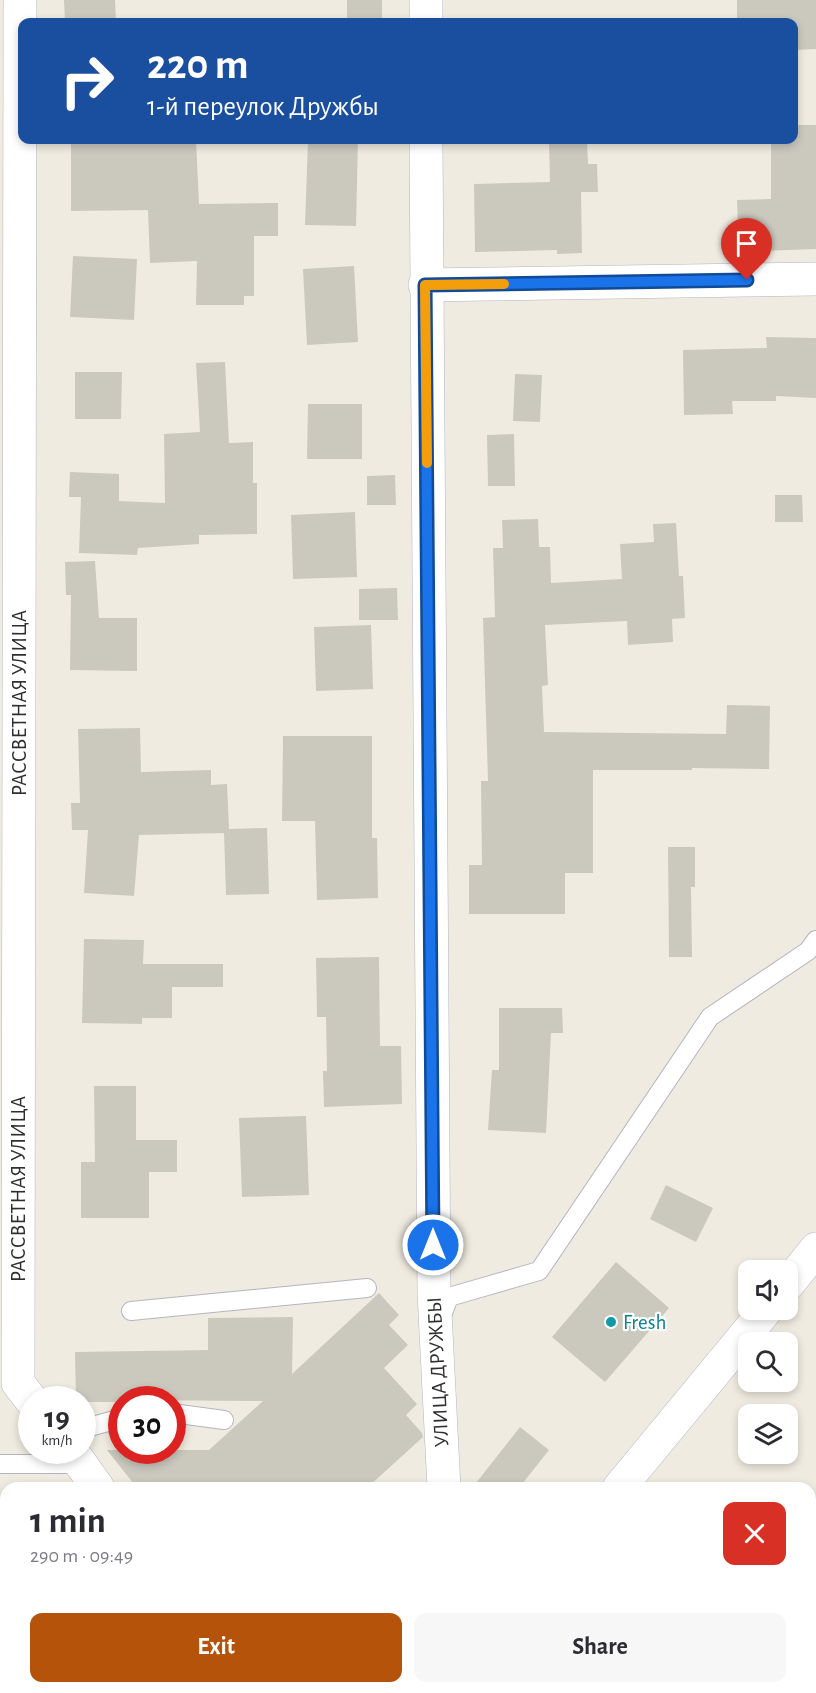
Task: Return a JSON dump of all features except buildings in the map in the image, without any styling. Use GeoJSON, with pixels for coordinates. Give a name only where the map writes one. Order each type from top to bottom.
{"type":"FeatureCollection","features":[{"type":"Feature","properties":{"kind":"street","name":"РАССВЕТНАЯ УЛИЦА"},"geometry":{"type":"LineString","coordinates":[[20,0],[20,18]]}},
{"type":"Feature","properties":{"kind":"street"},"geometry":{"type":"LineString","coordinates":[[426,0],[426,18]]}},
{"type":"Feature","properties":{"kind":"street","name":"РАССВЕТНАЯ УЛИЦА"},"geometry":{"type":"LineString","coordinates":[[16,1384],[20,144]]}},
{"type":"Feature","properties":{"kind":"street","name":"УЛИЦА ДРУЖБЫ"},"geometry":{"type":"LineString","coordinates":[[426,144],[425,285],[435,1337],[444,1482]]}},
{"type":"Feature","properties":{"kind":"street"},"geometry":{"type":"LineString","coordinates":[[425,285],[816,279]]}},
{"type":"Feature","properties":{"kind":"street"},"geometry":{"type":"LineString","coordinates":[[798,1272],[816,1249]]}},
{"type":"Feature","properties":{"kind":"street"},"geometry":{"type":"LineString","coordinates":[[624,1482],[758,1320]]}},
{"type":"Feature","properties":{"kind":"lane"},"geometry":{"type":"LineString","coordinates":[[435,1337],[449,1297],[538,1271],[710,1017],[808,951],[816,940]]}},
{"type":"Feature","properties":{"kind":"lane"},"geometry":{"type":"LineString","coordinates":[[131,1311],[367,1288]]}},
{"type":"Feature","properties":{"kind":"lane"},"geometry":{"type":"LineString","coordinates":[[186,1415],[224,1420]]}},
{"type":"Feature","properties":{"kind":"lane"},"geometry":{"type":"LineString","coordinates":[[0,1464],[83,1468]]}},
{"type":"Feature","properties":{"kind":"slow traffic"},"geometry":{"type":"LineString","coordinates":[[427,463],[425,285],[504,284]]}},
{"type":"Feature","properties":{"kind":"place","name":"Fresh"},"geometry":{"type":"Point","coordinates":[611,1322]}},
{"type":"Feature","properties":{"kind":"route"},"geometry":{"type":"LineString","coordinates":[[433,1245],[425,285],[747,280]]}}]}
